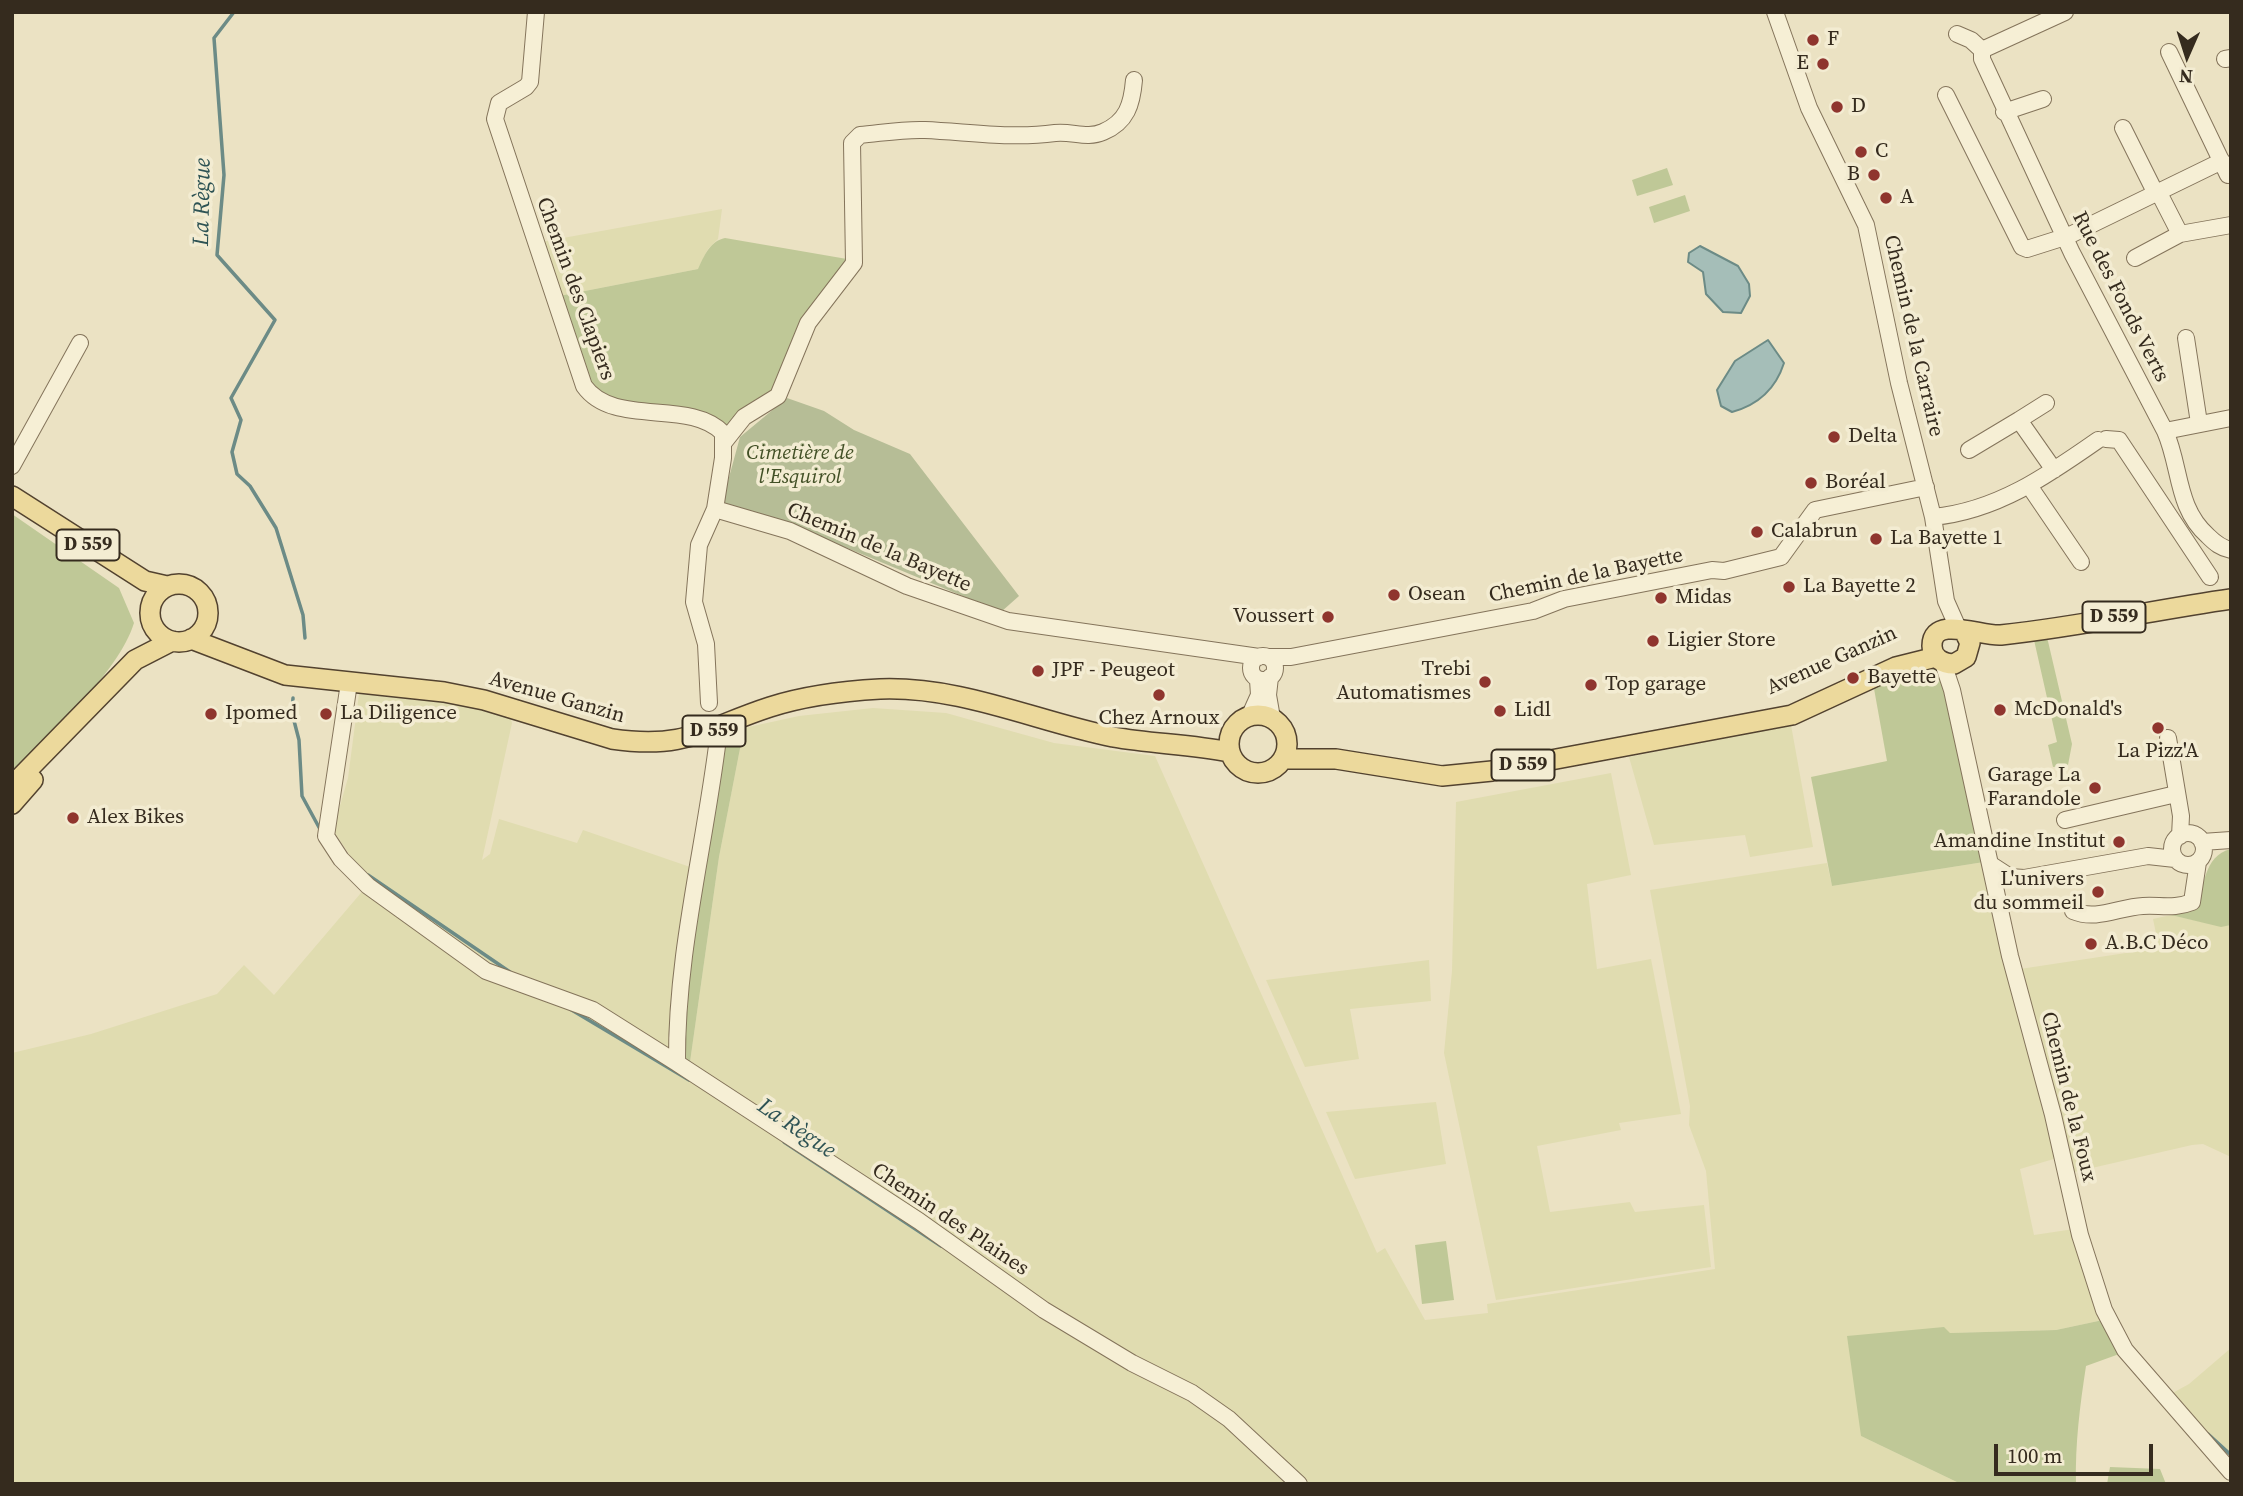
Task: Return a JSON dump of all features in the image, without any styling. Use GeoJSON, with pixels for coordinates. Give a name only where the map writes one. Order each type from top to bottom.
{"type":"FeatureCollection","features":[{"type":"Feature","properties":{"kind":"main road","name":"D 559"},"geometry":{"type":"LineString","coordinates":[[12,496],[145,581],[167,586]]}},
{"type":"Feature","properties":{"kind":"main road","name":"D 559"},"geometry":{"type":"LineString","coordinates":[[12,510],[138,591],[150,613]]}},
{"type":"Feature","properties":{"kind":"main road"},"geometry":{"type":"LineString","coordinates":[[12,786],[135,660],[181,640],[205,625],[208,607],[199,591],[184,584],[167,586],[159,591],[135,660]]}},
{"type":"Feature","properties":{"kind":"main road","name":"D 559"},"geometry":{"type":"LineString","coordinates":[[1951,645],[1998,635],[2230,599]]}},
{"type":"Feature","properties":{"kind":"main road"},"geometry":{"type":"LineString","coordinates":[[150,613],[158,633],[181,640]]}},
{"type":"Feature","properties":{"kind":"main road","name":"Avenue Ganzin"},"geometry":{"type":"LineString","coordinates":[[208,616],[221,634],[250,659]]}},
{"type":"Feature","properties":{"kind":"main road","name":"Avenue Ganzin"},"geometry":{"type":"LineString","coordinates":[[181,640],[250,659],[285,675],[444,692],[484,700],[612,739],[633,742],[675,741],[716,730],[770,707],[809,698],[862,691],[912,689],[973,699],[1116,737],[1178,744],[1230,742]]}},
{"type":"Feature","properties":{"kind":"main road","name":"Avenue Ganzin"},"geometry":{"type":"LineString","coordinates":[[1283,759],[1336,759],[1416,774],[1468,775],[1708,729],[1795,706],[1951,645]]}},
{"type":"Feature","properties":{"kind":"main road"},"geometry":{"type":"LineString","coordinates":[[1251,715],[1272,718],[1285,734],[1286,751],[1283,759],[1269,771],[1255,773],[1240,767],[1230,742],[1242,719],[1251,715]]}},
{"type":"Feature","properties":{"kind":"main road"},"geometry":{"type":"LineString","coordinates":[[12,804],[42,770],[65,733]]}},
{"type":"Feature","properties":{"kind":"main road","name":"Avenue Ganzin"},"geometry":{"type":"LineString","coordinates":[[1285,734],[1336,759]]}},
{"type":"Feature","properties":{"kind":"street","name":"Chemin des Clapiers"},"geometry":{"type":"LineString","coordinates":[[536,12],[530,82],[526,88],[499,103],[495,119],[584,386],[601,403],[715,425],[723,433],[724,441]]}},
{"type":"Feature","properties":{"kind":"street","name":"Chemin de la Carraire"},"geometry":{"type":"LineString","coordinates":[[1775,12],[1809,108],[1866,225],[1899,383],[1933,517],[1951,645]]}},
{"type":"Feature","properties":{"kind":"street"},"geometry":{"type":"LineString","coordinates":[[1957,34],[1971,40],[1982,50],[2065,12]]}},
{"type":"Feature","properties":{"kind":"street","name":"Rue des Fonds Verts"},"geometry":{"type":"LineString","coordinates":[[1982,50],[1982,60],[2004,112],[2165,431],[2172,447],[2173,464],[2187,510],[2198,528],[2218,546],[2231,550]]}},
{"type":"Feature","properties":{"kind":"street"},"geometry":{"type":"LineString","coordinates":[[1946,95],[2022,247],[2027,249],[2065,237],[2157,193],[2225,168],[2169,52]]}},
{"type":"Feature","properties":{"kind":"street"},"geometry":{"type":"LineString","coordinates":[[709,703],[706,644],[694,602],[699,545],[715,509],[724,441],[744,417],[778,396],[808,323],[855,263],[852,143],[860,135],[922,130],[1032,137],[1070,133],[1089,136],[1110,129],[1125,117],[1132,101],[1135,80]]}},
{"type":"Feature","properties":{"kind":"street"},"geometry":{"type":"LineString","coordinates":[[2004,112],[2043,99]]}},
{"type":"Feature","properties":{"kind":"street"},"geometry":{"type":"LineString","coordinates":[[2123,128],[2180,234]]}},
{"type":"Feature","properties":{"kind":"street"},"geometry":{"type":"LineString","coordinates":[[2135,258],[2180,234],[2231,225]]}},
{"type":"Feature","properties":{"kind":"street"},"geometry":{"type":"LineString","coordinates":[[2186,338],[2199,423]]}},
{"type":"Feature","properties":{"kind":"street"},"geometry":{"type":"LineString","coordinates":[[12,466],[80,343]]}},
{"type":"Feature","properties":{"kind":"street"},"geometry":{"type":"LineString","coordinates":[[1969,450],[2046,403]]}},
{"type":"Feature","properties":{"kind":"street"},"geometry":{"type":"LineString","coordinates":[[2165,431],[2231,418]]}},
{"type":"Feature","properties":{"kind":"street"},"geometry":{"type":"LineString","coordinates":[[2019,420],[2054,470]]}},
{"type":"Feature","properties":{"kind":"street"},"geometry":{"type":"LineString","coordinates":[[1933,517],[1956,514],[2030,487],[2102,439],[2119,440],[2210,577]]}},
{"type":"Feature","properties":{"kind":"street","name":"Chemin de la Bayette"},"geometry":{"type":"LineString","coordinates":[[715,509],[790,531],[907,586],[1009,621],[1235,651],[1264,667],[1291,657],[1533,611],[1564,599],[1713,570],[1724,571],[1781,557],[1815,510],[1926,487]]}},
{"type":"Feature","properties":{"kind":"street"},"geometry":{"type":"LineString","coordinates":[[2030,487],[2081,562]]}},
{"type":"Feature","properties":{"kind":"street"},"geometry":{"type":"LineString","coordinates":[[2183,538],[2198,528]]}},
{"type":"Feature","properties":{"kind":"street","name":"Chemin de la Foux"},"geometry":{"type":"LineString","coordinates":[[1951,645],[1952,690],[1998,902],[2053,1115],[2080,1235],[2104,1310],[2125,1350],[2231,1472]]}},
{"type":"Feature","properties":{"kind":"street"},"geometry":{"type":"LineString","coordinates":[[1251,715],[1259,695],[1264,667]]}},
{"type":"Feature","properties":{"kind":"street"},"geometry":{"type":"LineString","coordinates":[[1264,667],[1272,718]]}},
{"type":"Feature","properties":{"kind":"street","name":"Chemin des Plaines"},"geometry":{"type":"LineString","coordinates":[[349,683],[326,836],[341,859],[368,886],[486,971],[593,1010],[919,1221],[1044,1310],[1132,1363],[1192,1393],[1228,1419],[1299,1484]]}},
{"type":"Feature","properties":{"kind":"street"},"geometry":{"type":"LineString","coordinates":[[677,1063],[693,884],[709,808],[718,738],[716,730]]}},
{"type":"Feature","properties":{"kind":"street"},"geometry":{"type":"LineString","coordinates":[[2073,911],[2103,915],[2144,906],[2178,907],[2192,902],[2194,880],[2176,794],[2168,737]]}},
{"type":"Feature","properties":{"kind":"street"},"geometry":{"type":"LineString","coordinates":[[2065,820],[2176,794]]}},
{"type":"Feature","properties":{"kind":"street"},"geometry":{"type":"LineString","coordinates":[[1998,902],[2018,883],[2229,840]]}},
{"type":"Feature","properties":{"kind":"street"},"geometry":{"type":"LineString","coordinates":[[1992,871],[2018,883]]}},
{"type":"Feature","properties":{"kind":"shaded area"},"geometry":{"type":"Polygon","coordinates":[[[722,209],[718,239],[708,249],[698,269],[559,296],[541,242],[722,209]]]}},
{"type":"Feature","properties":{"kind":"shaded area"},"geometry":{"type":"Polygon","coordinates":[[[359,694],[446,700],[510,716],[512,723],[482,860],[490,854],[499,819],[577,843],[583,830],[693,868],[673,1056],[483,964],[369,884],[333,830],[348,778],[359,694]]]}},
{"type":"Feature","properties":{"kind":"shaded area"},"geometry":{"type":"Polygon","coordinates":[[[873,708],[946,713],[1054,743],[1155,756],[1377,1253],[1385,1248],[1425,1320],[1488,1313],[1487,1304],[1715,1269],[1706,1171],[1689,1125],[1690,1106],[1650,890],[1827,863],[1832,886],[1984,862],[2057,1158],[2020,1169],[2034,1235],[2074,1229],[2103,1320],[2056,1330],[1950,1333],[1861,1436],[1961,1484],[1304,1484],[1254,1437],[1043,1305],[924,1215],[690,1062],[719,857],[744,728],[799,716],[873,708]]]}},
{"type":"Feature","properties":{"kind":"shaded area"},"geometry":{"type":"Polygon","coordinates":[[[1791,725],[1813,847],[1750,857],[1745,835],[1654,845],[1629,757],[1791,725]]]}},
{"type":"Feature","properties":{"kind":"shaded area"},"geometry":{"type":"Polygon","coordinates":[[[1611,773],[1631,875],[1587,884],[1597,969],[1651,959],[1681,1114],[1619,1123],[1621,1130],[1537,1146],[1550,1212],[1630,1202],[1635,1212],[1704,1205],[1711,1267],[1496,1300],[1444,1053],[1452,971],[1456,802],[1611,773]]]}},
{"type":"Feature","properties":{"kind":"shaded area"},"geometry":{"type":"Polygon","coordinates":[[[366,887],[440,944],[591,1011],[842,1175],[1192,1395],[1294,1484],[12,1484],[12,1053],[91,1034],[217,994],[244,965],[274,995],[366,887]]]}},
{"type":"Feature","properties":{"kind":"shaded area"},"geometry":{"type":"Polygon","coordinates":[[[2171,915],[2221,926],[2231,925],[2231,1157],[2203,1144],[2192,1145],[2070,1173],[2020,969],[2159,948],[2153,919],[2171,915]]]}},
{"type":"Feature","properties":{"kind":"shaded area"},"geometry":{"type":"Polygon","coordinates":[[[1429,960],[1431,1001],[1350,1009],[1359,1059],[1305,1067],[1266,980],[1429,960]]]}},
{"type":"Feature","properties":{"kind":"shaded area"},"geometry":{"type":"Polygon","coordinates":[[[1436,1102],[1446,1164],[1355,1179],[1326,1112],[1436,1102]]]}},
{"type":"Feature","properties":{"kind":"shaded area"},"geometry":{"type":"Polygon","coordinates":[[[2231,1348],[2231,1456],[2169,1395],[2189,1384],[2231,1348]]]}},
{"type":"Feature","properties":{"kind":"green space"},"geometry":{"type":"Polygon","coordinates":[[[1667,168],[1673,185],[1637,196],[1632,180],[1667,168]]]}},
{"type":"Feature","properties":{"kind":"green space"},"geometry":{"type":"Polygon","coordinates":[[[1685,195],[1690,211],[1654,223],[1649,207],[1685,195]]]}},
{"type":"Feature","properties":{"kind":"green space"},"geometry":{"type":"Polygon","coordinates":[[[725,238],[847,259],[853,274],[845,288],[809,327],[787,383],[730,426],[612,403],[593,393],[559,296],[698,269],[711,246],[725,238]]]}},
{"type":"Feature","properties":{"kind":"green space","name":"Cimetière de l'Esquirol"},"geometry":{"type":"Polygon","coordinates":[[[787,398],[824,411],[854,430],[910,454],[1019,596],[1001,612],[811,533],[722,503],[740,437],[787,398]]]}},
{"type":"Feature","properties":{"kind":"green space"},"geometry":{"type":"Polygon","coordinates":[[[12,514],[119,588],[134,623],[126,642],[98,683],[12,775],[12,514]]]}},
{"type":"Feature","properties":{"kind":"green space"},"geometry":{"type":"Polygon","coordinates":[[[2047,637],[2072,744],[2068,765],[2053,767],[2048,745],[2057,742],[2034,640],[2047,637]]]}},
{"type":"Feature","properties":{"kind":"green space"},"geometry":{"type":"Polygon","coordinates":[[[1921,664],[1936,670],[1943,678],[1984,862],[1832,886],[1811,777],[1887,761],[1873,683],[1921,664]]]}},
{"type":"Feature","properties":{"kind":"green space"},"geometry":{"type":"Polygon","coordinates":[[[744,728],[719,857],[690,1062],[673,1056],[712,738],[744,728]]]}},
{"type":"Feature","properties":{"kind":"green space"},"geometry":{"type":"Polygon","coordinates":[[[2231,849],[2231,925],[2221,927],[2171,915],[2193,910],[2210,866],[2222,853],[2231,849]]]}},
{"type":"Feature","properties":{"kind":"green space"},"geometry":{"type":"Polygon","coordinates":[[[1446,1241],[1454,1300],[1422,1304],[1415,1245],[1446,1241]]]}},
{"type":"Feature","properties":{"kind":"green space"},"geometry":{"type":"Polygon","coordinates":[[[2103,1320],[2122,1353],[2086,1366],[2078,1425],[2076,1484],[1961,1484],[1861,1436],[1847,1336],[1944,1327],[1950,1333],[2056,1330],[2103,1320]]]}},
{"type":"Feature","properties":{"kind":"green space"},"geometry":{"type":"Polygon","coordinates":[[[2110,1467],[2160,1469],[2166,1484],[2107,1484],[2110,1467]]]}},
{"type":"Feature","properties":{"kind":"water"},"geometry":{"type":"Polygon","coordinates":[[[1700,246],[1738,266],[1749,284],[1750,296],[1741,313],[1723,312],[1706,294],[1703,272],[1688,262],[1689,253],[1700,246]]]}},
{"type":"Feature","properties":{"kind":"water"},"geometry":{"type":"Polygon","coordinates":[[[1768,340],[1784,363],[1771,388],[1758,400],[1741,409],[1732,412],[1721,406],[1717,390],[1735,361],[1768,340]]]}},
{"type":"Feature","properties":{"kind":"waterway","name":"La Règue"},"geometry":{"type":"LineString","coordinates":[[234,12],[214,38],[224,175],[217,255],[275,320],[231,398],[241,420],[232,452],[237,474],[250,486],[276,528],[303,615],[305,638]]}},
{"type":"Feature","properties":{"kind":"waterway","name":"La Règue"},"geometry":{"type":"LineString","coordinates":[[293,698],[292,713],[299,740],[302,796],[321,831]]}},
{"type":"Feature","properties":{"kind":"waterway","name":"La Règue"},"geometry":{"type":"LineString","coordinates":[[368,875],[510,972]]}},
{"type":"Feature","properties":{"kind":"waterway","name":"La Règue"},"geometry":{"type":"LineString","coordinates":[[570,1009],[689,1080]]}},
{"type":"Feature","properties":{"kind":"waterway","name":"La Règue"},"geometry":{"type":"LineString","coordinates":[[784,1142],[941,1246]]}},
{"type":"Feature","properties":{"kind":"waterway"},"geometry":{"type":"LineString","coordinates":[[2208,1434],[2231,1455]]}},
{"type":"Feature","properties":{"kind":"place","name":"F"},"geometry":{"type":"Point","coordinates":[1813,40]}},
{"type":"Feature","properties":{"kind":"place","name":"E"},"geometry":{"type":"Point","coordinates":[1823,64]}},
{"type":"Feature","properties":{"kind":"place","name":"D"},"geometry":{"type":"Point","coordinates":[1837,107]}},
{"type":"Feature","properties":{"kind":"place","name":"C"},"geometry":{"type":"Point","coordinates":[1861,152]}},
{"type":"Feature","properties":{"kind":"place","name":"B"},"geometry":{"type":"Point","coordinates":[1874,175]}},
{"type":"Feature","properties":{"kind":"place","name":"A"},"geometry":{"type":"Point","coordinates":[1886,198]}},
{"type":"Feature","properties":{"kind":"place","name":"Delta"},"geometry":{"type":"Point","coordinates":[1834,437]}},
{"type":"Feature","properties":{"kind":"place","name":"Boréal"},"geometry":{"type":"Point","coordinates":[1811,483]}},
{"type":"Feature","properties":{"kind":"place","name":"Calabrun"},"geometry":{"type":"Point","coordinates":[1757,532]}},
{"type":"Feature","properties":{"kind":"place","name":"La Bayette 1"},"geometry":{"type":"Point","coordinates":[1876,539]}},
{"type":"Feature","properties":{"kind":"place","name":"La Bayette 2"},"geometry":{"type":"Point","coordinates":[1789,587]}},
{"type":"Feature","properties":{"kind":"place","name":"Osean"},"geometry":{"type":"Point","coordinates":[1394,595]}},
{"type":"Feature","properties":{"kind":"place","name":"Midas"},"geometry":{"type":"Point","coordinates":[1661,598]}},
{"type":"Feature","properties":{"kind":"place","name":"Voussert"},"geometry":{"type":"Point","coordinates":[1328,617]}},
{"type":"Feature","properties":{"kind":"place","name":"Ligier Store"},"geometry":{"type":"Point","coordinates":[1653,641]}},
{"type":"Feature","properties":{"kind":"place","name":"JPF - Peugeot"},"geometry":{"type":"Point","coordinates":[1038,671]}},
{"type":"Feature","properties":{"kind":"place","name":"Bayette"},"geometry":{"type":"Point","coordinates":[1853,678]}},
{"type":"Feature","properties":{"kind":"place","name":"Trebi Automatismes"},"geometry":{"type":"Point","coordinates":[1485,682]}},
{"type":"Feature","properties":{"kind":"place","name":"Top garage"},"geometry":{"type":"Point","coordinates":[1591,685]}},
{"type":"Feature","properties":{"kind":"place","name":"Chez Arnoux"},"geometry":{"type":"Point","coordinates":[1159,695]}},
{"type":"Feature","properties":{"kind":"place","name":"McDonald's"},"geometry":{"type":"Point","coordinates":[2000,710]}},
{"type":"Feature","properties":{"kind":"place","name":"Lidl"},"geometry":{"type":"Point","coordinates":[1500,711]}},
{"type":"Feature","properties":{"kind":"place","name":"Ipomed"},"geometry":{"type":"Point","coordinates":[211,714]}},
{"type":"Feature","properties":{"kind":"place","name":"La Diligence"},"geometry":{"type":"Point","coordinates":[326,714]}},
{"type":"Feature","properties":{"kind":"place","name":"La Pizz'A"},"geometry":{"type":"Point","coordinates":[2158,728]}},
{"type":"Feature","properties":{"kind":"place","name":"Garage La Farandole"},"geometry":{"type":"Point","coordinates":[2095,788]}},
{"type":"Feature","properties":{"kind":"place","name":"Alex Bikes"},"geometry":{"type":"Point","coordinates":[73,818]}},
{"type":"Feature","properties":{"kind":"place","name":"Amandine Institut"},"geometry":{"type":"Point","coordinates":[2119,842]}},
{"type":"Feature","properties":{"kind":"place","name":"L'univers du sommeil"},"geometry":{"type":"Point","coordinates":[2098,892]}},
{"type":"Feature","properties":{"kind":"place","name":"A.B.C Déco"},"geometry":{"type":"Point","coordinates":[2091,944]}}]}
